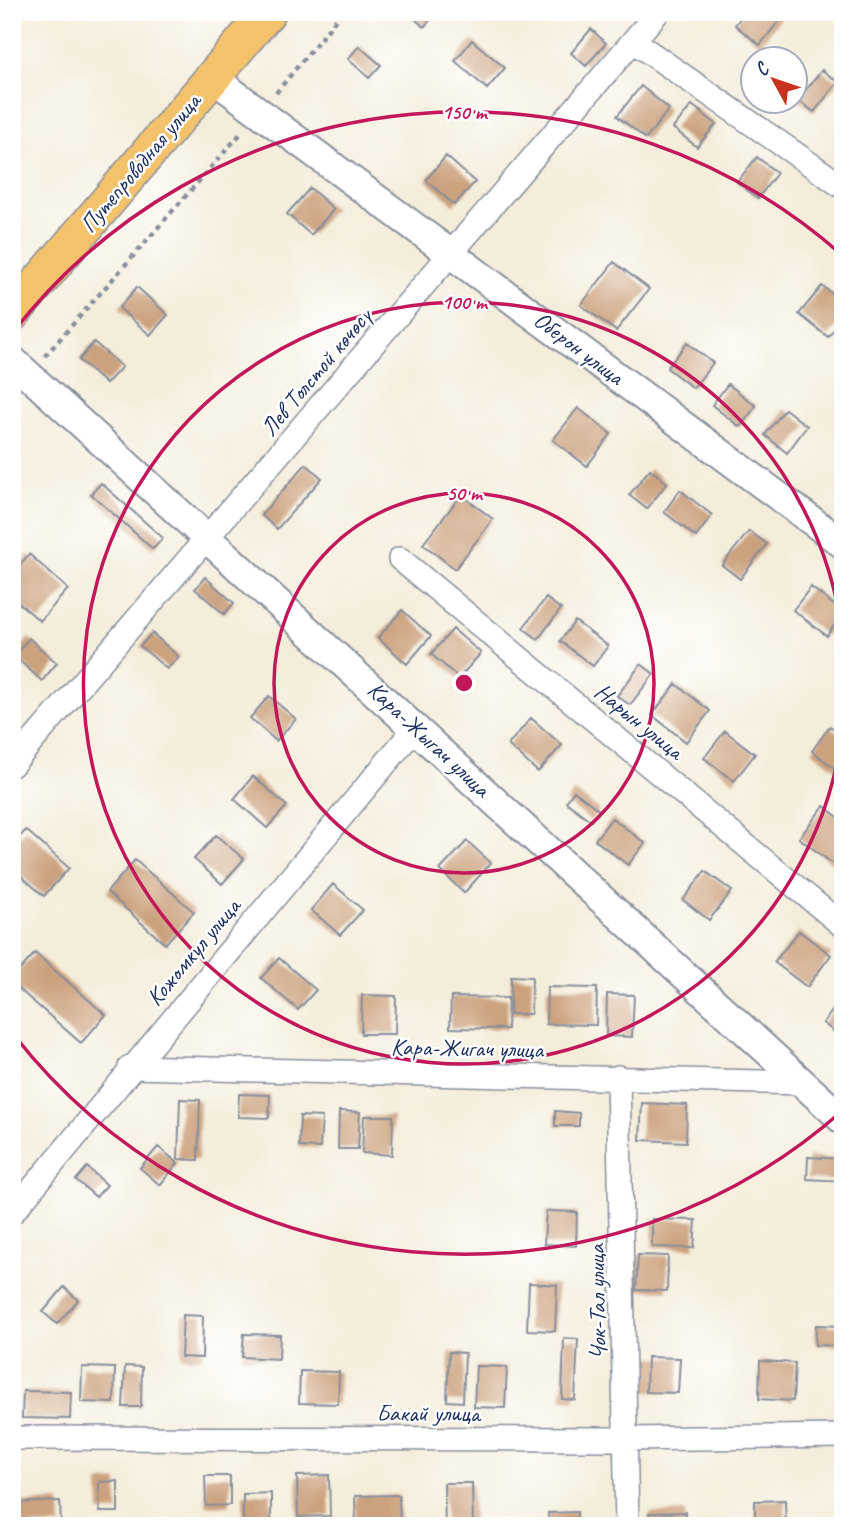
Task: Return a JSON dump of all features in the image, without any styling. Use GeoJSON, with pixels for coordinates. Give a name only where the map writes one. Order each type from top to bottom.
{"type":"FeatureCollection","features":[{"type":"Feature","properties":{"kind":"main road","name":"Путепроводная улица"},"geometry":{"type":"LineString","coordinates":[[12,314],[268,12]]}},
{"type":"Feature","properties":{"kind":"street","name":"Лев Толстой көчөсү"},"geometry":{"type":"LineString","coordinates":[[12,765],[658,12]]}},
{"type":"Feature","properties":{"kind":"street"},"geometry":{"type":"LineString","coordinates":[[633,41],[843,187]]}},
{"type":"Feature","properties":{"kind":"street","name":"Оберон улица"},"geometry":{"type":"LineString","coordinates":[[213,78],[843,544]]}},
{"type":"Feature","properties":{"kind":"street","name":"Кара-Жыгач улица"},"geometry":{"type":"LineString","coordinates":[[20,367],[209,537],[843,1120]]}},
{"type":"Feature","properties":{"kind":"street","name":"Нарын улица"},"geometry":{"type":"LineString","coordinates":[[400,559],[843,926]]}},
{"type":"Feature","properties":{"kind":"street","name":"Кожомкул улица"},"geometry":{"type":"LineString","coordinates":[[12,1213],[130,1067],[416,727]]}},
{"type":"Feature","properties":{"kind":"street","name":"Кара-Жигач улица"},"geometry":{"type":"LineString","coordinates":[[130,1067],[803,1083]]}},
{"type":"Feature","properties":{"kind":"street","name":"Чок-Тал улица"},"geometry":{"type":"LineString","coordinates":[[618,1077],[627,1526]]}},
{"type":"Feature","properties":{"kind":"street","name":"Бакай улица"},"geometry":{"type":"LineString","coordinates":[[12,1438],[627,1440],[843,1436]]}},
{"type":"Feature","properties":{"kind":"path"},"geometry":{"type":"LineString","coordinates":[[20,367],[259,113],[342,12]]}},
{"type":"Feature","properties":{"kind":"building"},"geometry":{"type":"Polygon","coordinates":[[[407,12],[437,12],[424,27],[407,12]]]}},
{"type":"Feature","properties":{"kind":"building"},"geometry":{"type":"Polygon","coordinates":[[[745,12],[777,12],[782,17],[760,45],[735,25],[745,12]]]}},
{"type":"Feature","properties":{"kind":"building"},"geometry":{"type":"Polygon","coordinates":[[[591,29],[606,43],[586,66],[571,53],[591,29]]]}},
{"type":"Feature","properties":{"kind":"building"},"geometry":{"type":"Polygon","coordinates":[[[472,40],[505,68],[487,89],[455,61],[472,40]]]}},
{"type":"Feature","properties":{"kind":"building"},"geometry":{"type":"Polygon","coordinates":[[[359,46],[381,65],[369,78],[348,59],[359,46]]]}},
{"type":"Feature","properties":{"kind":"building"},"geometry":{"type":"Polygon","coordinates":[[[822,70],[838,82],[814,112],[810,109],[810,85],[822,70]]]}},
{"type":"Feature","properties":{"kind":"building"},"geometry":{"type":"Polygon","coordinates":[[[641,86],[669,109],[646,139],[617,116],[641,86]]]}},
{"type":"Feature","properties":{"kind":"building"},"geometry":{"type":"Polygon","coordinates":[[[692,105],[716,124],[697,147],[673,128],[692,105]]]}},
{"type":"Feature","properties":{"kind":"building"},"geometry":{"type":"Polygon","coordinates":[[[446,156],[475,182],[454,205],[426,180],[446,156]]]}},
{"type":"Feature","properties":{"kind":"building"},"geometry":{"type":"Polygon","coordinates":[[[757,157],[777,173],[758,198],[737,182],[757,157]]]}},
{"type":"Feature","properties":{"kind":"building"},"geometry":{"type":"Polygon","coordinates":[[[310,188],[334,209],[311,235],[287,214],[310,188]]]}},
{"type":"Feature","properties":{"kind":"building"},"geometry":{"type":"Polygon","coordinates":[[[614,262],[649,289],[616,331],[581,305],[614,262]]]}},
{"type":"Feature","properties":{"kind":"building"},"geometry":{"type":"Polygon","coordinates":[[[822,286],[843,302],[843,318],[828,337],[799,314],[822,286]]]}},
{"type":"Feature","properties":{"kind":"building"},"geometry":{"type":"Polygon","coordinates":[[[137,287],[168,315],[150,335],[119,308],[137,287]]]}},
{"type":"Feature","properties":{"kind":"building"},"geometry":{"type":"Polygon","coordinates":[[[94,342],[122,367],[106,384],[79,360],[94,342]]]}},
{"type":"Feature","properties":{"kind":"building"},"geometry":{"type":"Polygon","coordinates":[[[687,343],[713,363],[693,388],[667,368],[687,343]]]}},
{"type":"Feature","properties":{"kind":"building"},"geometry":{"type":"Polygon","coordinates":[[[728,384],[756,406],[740,427],[712,405],[728,384]]]}},
{"type":"Feature","properties":{"kind":"building"},"geometry":{"type":"Polygon","coordinates":[[[578,408],[611,434],[587,466],[553,440],[578,408]]]}},
{"type":"Feature","properties":{"kind":"building"},"geometry":{"type":"Polygon","coordinates":[[[785,409],[807,426],[787,453],[765,435],[785,409]]]}},
{"type":"Feature","properties":{"kind":"building"},"geometry":{"type":"Polygon","coordinates":[[[306,464],[322,478],[277,529],[261,515],[306,464]]]}},
{"type":"Feature","properties":{"kind":"building"},"geometry":{"type":"Polygon","coordinates":[[[650,469],[667,483],[647,509],[629,495],[650,469]]]}},
{"type":"Feature","properties":{"kind":"building"},"geometry":{"type":"Polygon","coordinates":[[[101,483],[163,538],[153,549],[91,494],[101,483]]]}},
{"type":"Feature","properties":{"kind":"building"},"geometry":{"type":"Polygon","coordinates":[[[680,490],[712,515],[696,537],[664,512],[680,490]]]}},
{"type":"Feature","properties":{"kind":"building"},"geometry":{"type":"Polygon","coordinates":[[[461,495],[493,519],[455,569],[423,544],[461,495]]]}},
{"type":"Feature","properties":{"kind":"building"},"geometry":{"type":"Polygon","coordinates":[[[749,531],[767,544],[740,579],[722,565],[749,531]]]}},
{"type":"Feature","properties":{"kind":"building"},"geometry":{"type":"Polygon","coordinates":[[[29,554],[68,589],[40,621],[12,597],[12,574],[29,554]]]}},
{"type":"Feature","properties":{"kind":"building"},"geometry":{"type":"Polygon","coordinates":[[[205,577],[234,603],[224,614],[195,589],[205,577]]]}},
{"type":"Feature","properties":{"kind":"building"},"geometry":{"type":"Polygon","coordinates":[[[811,587],[843,612],[827,636],[793,610],[811,587]]]}},
{"type":"Feature","properties":{"kind":"building"},"geometry":{"type":"Polygon","coordinates":[[[546,598],[561,609],[538,639],[523,628],[546,598]]]}},
{"type":"Feature","properties":{"kind":"building"},"geometry":{"type":"Polygon","coordinates":[[[402,610],[431,636],[407,664],[378,638],[402,610]]]}},
{"type":"Feature","properties":{"kind":"building"},"geometry":{"type":"Polygon","coordinates":[[[575,621],[608,646],[593,666],[560,641],[575,621]]]}},
{"type":"Feature","properties":{"kind":"building"},"geometry":{"type":"Polygon","coordinates":[[[453,629],[481,653],[459,678],[431,654],[453,629]]]}},
{"type":"Feature","properties":{"kind":"building"},"geometry":{"type":"Polygon","coordinates":[[[152,633],[179,657],[167,669],[140,646],[152,633]]]}},
{"type":"Feature","properties":{"kind":"building"},"geometry":{"type":"Polygon","coordinates":[[[29,638],[57,663],[42,681],[14,656],[29,638]]]}},
{"type":"Feature","properties":{"kind":"building"},"geometry":{"type":"Polygon","coordinates":[[[641,664],[654,674],[630,705],[617,696],[641,664]]]}},
{"type":"Feature","properties":{"kind":"building"},"geometry":{"type":"Polygon","coordinates":[[[676,684],[710,711],[686,742],[652,715],[676,684]]]}},
{"type":"Feature","properties":{"kind":"building"},"geometry":{"type":"Polygon","coordinates":[[[269,696],[296,719],[276,741],[250,718],[269,696]]]}},
{"type":"Feature","properties":{"kind":"building"},"geometry":{"type":"Polygon","coordinates":[[[531,718],[562,745],[538,772],[508,745],[531,718]]]}},
{"type":"Feature","properties":{"kind":"building"},"geometry":{"type":"Polygon","coordinates":[[[830,726],[843,736],[843,775],[812,751],[830,726]]]}},
{"type":"Feature","properties":{"kind":"building"},"geometry":{"type":"Polygon","coordinates":[[[725,731],[755,754],[734,781],[704,758],[725,731]]]}},
{"type":"Feature","properties":{"kind":"building"},"geometry":{"type":"Polygon","coordinates":[[[253,776],[287,806],[267,828],[234,799],[253,776]]]}},
{"type":"Feature","properties":{"kind":"building"},"geometry":{"type":"Polygon","coordinates":[[[574,791],[599,810],[591,821],[566,802],[574,791]]]}},
{"type":"Feature","properties":{"kind":"building"},"geometry":{"type":"Polygon","coordinates":[[[824,806],[843,821],[843,851],[833,864],[799,838],[824,806]]]}},
{"type":"Feature","properties":{"kind":"building"},"geometry":{"type":"Polygon","coordinates":[[[612,818],[645,843],[628,865],[595,840],[612,818]]]}},
{"type":"Feature","properties":{"kind":"building"},"geometry":{"type":"Polygon","coordinates":[[[26,830],[69,868],[44,896],[12,868],[12,845],[26,830]]]}},
{"type":"Feature","properties":{"kind":"building"},"geometry":{"type":"Polygon","coordinates":[[[216,835],[244,859],[222,884],[194,859],[216,835]]]}},
{"type":"Feature","properties":{"kind":"building"},"geometry":{"type":"Polygon","coordinates":[[[467,841],[491,863],[464,893],[440,870],[467,841]]]}},
{"type":"Feature","properties":{"kind":"building"},"geometry":{"type":"Polygon","coordinates":[[[135,860],[194,912],[165,944],[107,892],[135,860]]]}},
{"type":"Feature","properties":{"kind":"building"},"geometry":{"type":"Polygon","coordinates":[[[705,871],[732,891],[709,920],[683,900],[705,871]]]}},
{"type":"Feature","properties":{"kind":"building"},"geometry":{"type":"Polygon","coordinates":[[[333,884],[363,910],[340,935],[311,910],[333,884]]]}},
{"type":"Feature","properties":{"kind":"building"},"geometry":{"type":"Polygon","coordinates":[[[799,931],[831,955],[807,987],[774,962],[799,931]]]}},
{"type":"Feature","properties":{"kind":"building"},"geometry":{"type":"Polygon","coordinates":[[[35,953],[106,1015],[81,1043],[12,983],[12,979],[35,953]]]}},
{"type":"Feature","properties":{"kind":"building"},"geometry":{"type":"Polygon","coordinates":[[[279,958],[316,990],[298,1010],[261,978],[279,958]]]}},
{"type":"Feature","properties":{"kind":"building"},"geometry":{"type":"Polygon","coordinates":[[[511,976],[532,977],[531,1014],[510,1014],[511,976]]]}},
{"type":"Feature","properties":{"kind":"building"},"geometry":{"type":"Polygon","coordinates":[[[547,987],[597,988],[596,1025],[546,1024],[547,987]]]}},
{"type":"Feature","properties":{"kind":"building"},"geometry":{"type":"Polygon","coordinates":[[[607,994],[634,995],[632,1037],[606,1036],[607,994]]]}},
{"type":"Feature","properties":{"kind":"building"},"geometry":{"type":"Polygon","coordinates":[[[362,995],[396,996],[395,1034],[361,1034],[362,995]]]}},
{"type":"Feature","properties":{"kind":"building"},"geometry":{"type":"Polygon","coordinates":[[[451,997],[508,998],[507,1029],[450,1028],[451,997]]]}},
{"type":"Feature","properties":{"kind":"building"},"geometry":{"type":"Polygon","coordinates":[[[843,997],[843,1039],[823,1023],[843,997]]]}},
{"type":"Feature","properties":{"kind":"building"},"geometry":{"type":"Polygon","coordinates":[[[239,1094],[270,1095],[269,1118],[238,1117],[239,1094]]]}},
{"type":"Feature","properties":{"kind":"building"},"geometry":{"type":"Polygon","coordinates":[[[180,1099],[200,1100],[198,1160],[178,1159],[180,1099]]]}},
{"type":"Feature","properties":{"kind":"building"},"geometry":{"type":"Polygon","coordinates":[[[642,1103],[687,1105],[686,1142],[640,1140],[642,1103]]]}},
{"type":"Feature","properties":{"kind":"building"},"geometry":{"type":"Polygon","coordinates":[[[339,1111],[360,1112],[358,1149],[338,1149],[339,1111]]]}},
{"type":"Feature","properties":{"kind":"building"},"geometry":{"type":"Polygon","coordinates":[[[555,1111],[579,1113],[579,1126],[555,1126],[555,1111]]]}},
{"type":"Feature","properties":{"kind":"building"},"geometry":{"type":"Polygon","coordinates":[[[300,1116],[322,1117],[320,1148],[299,1147],[300,1116]]]}},
{"type":"Feature","properties":{"kind":"building"},"geometry":{"type":"Polygon","coordinates":[[[364,1116],[393,1116],[392,1155],[362,1153],[364,1116]]]}},
{"type":"Feature","properties":{"kind":"building"},"geometry":{"type":"Polygon","coordinates":[[[158,1147],[178,1163],[160,1185],[140,1168],[158,1147]]]}},
{"type":"Feature","properties":{"kind":"building"},"geometry":{"type":"Polygon","coordinates":[[[808,1157],[843,1159],[843,1181],[807,1179],[808,1157]]]}},
{"type":"Feature","properties":{"kind":"building"},"geometry":{"type":"Polygon","coordinates":[[[87,1167],[107,1185],[96,1197],[76,1180],[87,1167]]]}},
{"type":"Feature","properties":{"kind":"building"},"geometry":{"type":"Polygon","coordinates":[[[546,1211],[577,1212],[576,1246],[544,1244],[546,1211]]]}},
{"type":"Feature","properties":{"kind":"building"},"geometry":{"type":"Polygon","coordinates":[[[652,1219],[696,1220],[694,1248],[652,1247],[652,1219]]]}},
{"type":"Feature","properties":{"kind":"building"},"geometry":{"type":"Polygon","coordinates":[[[638,1255],[668,1256],[667,1291],[636,1290],[638,1255]]]}},
{"type":"Feature","properties":{"kind":"building"},"geometry":{"type":"Polygon","coordinates":[[[529,1283],[557,1285],[555,1331],[527,1330],[529,1283]]]}},
{"type":"Feature","properties":{"kind":"building"},"geometry":{"type":"Polygon","coordinates":[[[64,1287],[78,1300],[57,1324],[43,1312],[64,1287]]]}},
{"type":"Feature","properties":{"kind":"building"},"geometry":{"type":"Polygon","coordinates":[[[183,1315],[203,1316],[202,1358],[181,1357],[183,1315]]]}},
{"type":"Feature","properties":{"kind":"building"},"geometry":{"type":"Polygon","coordinates":[[[816,1325],[843,1326],[843,1346],[815,1345],[816,1325]]]}},
{"type":"Feature","properties":{"kind":"building"},"geometry":{"type":"Polygon","coordinates":[[[244,1334],[280,1335],[279,1359],[242,1357],[244,1334]]]}},
{"type":"Feature","properties":{"kind":"building"},"geometry":{"type":"Polygon","coordinates":[[[564,1338],[578,1339],[575,1400],[562,1399],[564,1338]]]}},
{"type":"Feature","properties":{"kind":"building"},"geometry":{"type":"Polygon","coordinates":[[[449,1352],[465,1353],[463,1402],[447,1401],[449,1352]]]}},
{"type":"Feature","properties":{"kind":"building"},"geometry":{"type":"Polygon","coordinates":[[[647,1357],[680,1358],[678,1393],[646,1392],[647,1357]]]}},
{"type":"Feature","properties":{"kind":"building"},"geometry":{"type":"Polygon","coordinates":[[[760,1361],[795,1363],[793,1401],[759,1399],[760,1361]]]}},
{"type":"Feature","properties":{"kind":"building"},"geometry":{"type":"Polygon","coordinates":[[[125,1366],[142,1367],[141,1407],[123,1407],[125,1366]]]}},
{"type":"Feature","properties":{"kind":"building"},"geometry":{"type":"Polygon","coordinates":[[[476,1366],[507,1367],[505,1408],[474,1407],[476,1366]]]}},
{"type":"Feature","properties":{"kind":"building"},"geometry":{"type":"Polygon","coordinates":[[[82,1367],[115,1368],[114,1403],[81,1402],[82,1367]]]}},
{"type":"Feature","properties":{"kind":"building"},"geometry":{"type":"Polygon","coordinates":[[[300,1371],[339,1372],[338,1404],[299,1403],[300,1371]]]}},
{"type":"Feature","properties":{"kind":"building"},"geometry":{"type":"Polygon","coordinates":[[[23,1391],[71,1392],[70,1419],[22,1418],[23,1391]]]}},
{"type":"Feature","properties":{"kind":"building"},"geometry":{"type":"Polygon","coordinates":[[[329,1475],[330,1516],[298,1517],[297,1476],[329,1475]]]}},
{"type":"Feature","properties":{"kind":"building"},"geometry":{"type":"Polygon","coordinates":[[[205,1476],[230,1476],[230,1505],[206,1506],[205,1476]]]}},
{"type":"Feature","properties":{"kind":"building"},"geometry":{"type":"Polygon","coordinates":[[[118,1481],[118,1512],[100,1512],[99,1482],[118,1481]]]}},
{"type":"Feature","properties":{"kind":"building"},"geometry":{"type":"Polygon","coordinates":[[[444,1483],[472,1483],[473,1526],[445,1526],[444,1483]]]}},
{"type":"Feature","properties":{"kind":"building"},"geometry":{"type":"Polygon","coordinates":[[[271,1493],[271,1526],[243,1526],[243,1494],[271,1493]]]}},
{"type":"Feature","properties":{"kind":"building"},"geometry":{"type":"Polygon","coordinates":[[[399,1495],[400,1526],[356,1526],[355,1496],[399,1495]]]}},
{"type":"Feature","properties":{"kind":"building"},"geometry":{"type":"Polygon","coordinates":[[[785,1500],[786,1526],[755,1526],[755,1501],[785,1500]]]}},
{"type":"Feature","properties":{"kind":"building"},"geometry":{"type":"Polygon","coordinates":[[[60,1501],[61,1526],[13,1526],[13,1503],[60,1501]]]}},
{"type":"Feature","properties":{"kind":"building"},"geometry":{"type":"Polygon","coordinates":[[[577,1512],[577,1526],[549,1526],[548,1513],[577,1512]]]}},
{"type":"Feature","properties":{"kind":"building"},"geometry":{"type":"Polygon","coordinates":[[[685,1512],[686,1526],[649,1526],[649,1513],[685,1512]]]}}]}
